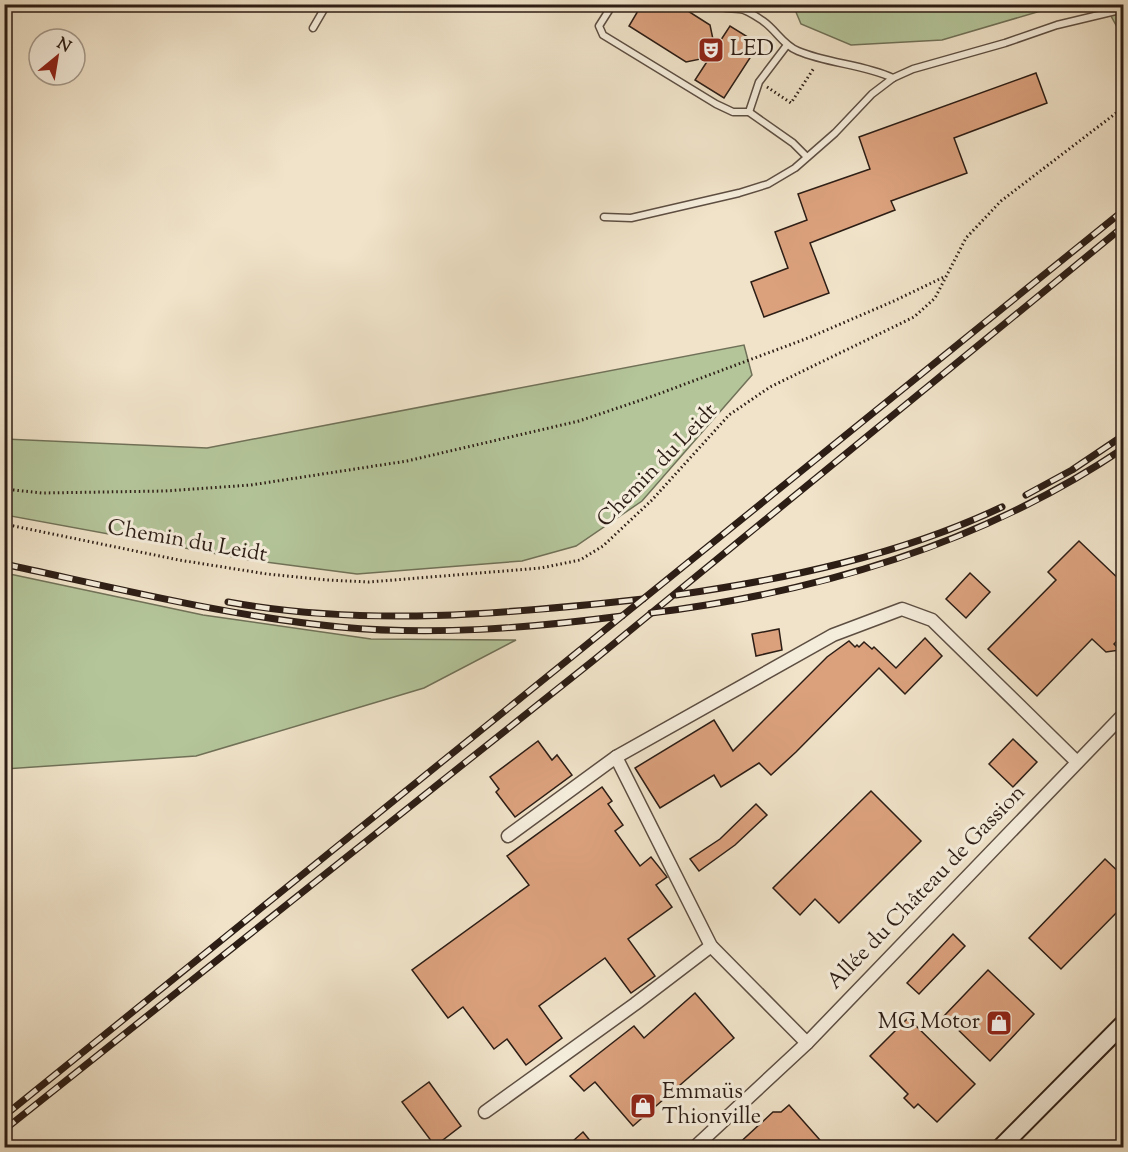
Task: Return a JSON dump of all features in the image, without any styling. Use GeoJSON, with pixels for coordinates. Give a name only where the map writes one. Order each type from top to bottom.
{"type":"FeatureCollection","features":[{"type":"Feature","properties":{"kind":"main road"},"geometry":{"type":"LineString","coordinates":[[1000,1148],[1124,1023]]}},
{"type":"Feature","properties":{"kind":"street"},"geometry":{"type":"LineString","coordinates":[[508,836],[616,757],[833,635],[902,609],[933,620],[1077,762]]}},
{"type":"Feature","properties":{"kind":"street","name":"Allée du Château de Gassion"},"geometry":{"type":"LineString","coordinates":[[694,1148],[807,1043],[1124,714]]}},
{"type":"Feature","properties":{"kind":"street"},"geometry":{"type":"LineString","coordinates":[[616,757],[711,946],[807,1043]]}},
{"type":"Feature","properties":{"kind":"street"},"geometry":{"type":"LineString","coordinates":[[485,1112],[711,946]]}},
{"type":"Feature","properties":{"kind":"lane"},"geometry":{"type":"LineString","coordinates":[[313,28],[327,4]]}},
{"type":"Feature","properties":{"kind":"lane"},"geometry":{"type":"LineString","coordinates":[[613,4],[599,26],[603,35],[716,104],[733,112],[749,112],[793,143],[807,158]]}},
{"type":"Feature","properties":{"kind":"lane"},"geometry":{"type":"LineString","coordinates":[[712,4],[722,9],[741,9],[764,22],[787,45],[820,59],[878,71],[893,78]]}},
{"type":"Feature","properties":{"kind":"lane"},"geometry":{"type":"LineString","coordinates":[[604,217],[631,218],[739,194],[768,184],[807,158],[835,133],[872,94],[893,78],[913,69],[1005,43],[1057,25],[1124,9]]}},
{"type":"Feature","properties":{"kind":"lane"},"geometry":{"type":"LineString","coordinates":[[749,112],[759,82],[771,63],[787,45]]}},
{"type":"Feature","properties":{"kind":"path"},"geometry":{"type":"LineString","coordinates":[[759,82],[791,103],[820,59]]}},
{"type":"Feature","properties":{"kind":"path","name":"Chemin du Leidt"},"geometry":{"type":"LineString","coordinates":[[4,524],[178,560],[267,574],[327,580],[369,582],[541,568],[580,560],[603,546],[652,500],[729,416],[770,387],[914,317],[935,298],[966,238],[1001,201],[1124,107]]}},
{"type":"Feature","properties":{"kind":"path"},"geometry":{"type":"LineString","coordinates":[[4,489],[53,493],[165,491],[251,485],[406,461],[579,420],[653,396],[808,338],[946,276]]}},
{"type":"Feature","properties":{"kind":"green space"},"geometry":{"type":"Polygon","coordinates":[[[793,5],[1061,5],[942,40],[851,45],[801,24],[793,5]]]}},
{"type":"Feature","properties":{"kind":"green space"},"geometry":{"type":"Polygon","coordinates":[[[1105,5],[1123,5],[1123,38],[1105,5]]]}},
{"type":"Feature","properties":{"kind":"green space"},"geometry":{"type":"Polygon","coordinates":[[[744,345],[752,375],[642,501],[576,546],[522,561],[357,574],[250,560],[5,515],[5,439],[207,448],[744,345]]]}},
{"type":"Feature","properties":{"kind":"green space"},"geometry":{"type":"Polygon","coordinates":[[[5,573],[203,615],[371,639],[516,640],[424,688],[196,756],[5,769],[5,573]]]}},
{"type":"Feature","properties":{"kind":"building","name":"LED"},"geometry":{"type":"Polygon","coordinates":[[[642,4],[677,4],[710,25],[715,49],[730,26],[759,44],[724,98],[695,80],[710,57],[686,62],[629,26],[642,4]]]}},
{"type":"Feature","properties":{"kind":"building"},"geometry":{"type":"Polygon","coordinates":[[[1036,73],[1047,103],[954,138],[967,173],[891,201],[895,210],[810,243],[829,293],[764,317],[751,282],[788,268],[775,232],[807,220],[798,194],[870,169],[859,137],[1036,73]]]}},
{"type":"Feature","properties":{"kind":"building"},"geometry":{"type":"Polygon","coordinates":[[[1079,541],[1124,584],[1124,634],[1114,644],[1120,650],[1106,652],[1092,639],[1037,696],[988,649],[1056,580],[1048,572],[1079,541]]]}},
{"type":"Feature","properties":{"kind":"building"},"geometry":{"type":"Polygon","coordinates":[[[970,573],[990,592],[966,618],[946,599],[970,573]]]}},
{"type":"Feature","properties":{"kind":"building"},"geometry":{"type":"Polygon","coordinates":[[[779,629],[782,650],[756,656],[752,634],[779,629]]]}},
{"type":"Feature","properties":{"kind":"building"},"geometry":{"type":"Polygon","coordinates":[[[925,638],[942,656],[905,694],[879,668],[771,775],[759,763],[721,787],[714,775],[660,808],[635,768],[714,720],[733,751],[827,657],[849,641],[855,647],[857,645],[859,647],[864,642],[872,649],[874,647],[896,668],[925,638]]]}},
{"type":"Feature","properties":{"kind":"building"},"geometry":{"type":"Polygon","coordinates":[[[1013,739],[1037,762],[1013,787],[989,764],[1013,739]]]}},
{"type":"Feature","properties":{"kind":"building"},"geometry":{"type":"Polygon","coordinates":[[[538,741],[552,760],[557,755],[572,775],[515,817],[496,792],[499,789],[490,777],[538,741]]]}},
{"type":"Feature","properties":{"kind":"building"},"geometry":{"type":"Polygon","coordinates":[[[602,787],[612,801],[608,804],[623,825],[615,831],[640,866],[651,857],[667,877],[656,885],[672,907],[628,939],[655,976],[631,993],[605,958],[539,1006],[562,1038],[526,1065],[507,1039],[494,1049],[463,1007],[448,1018],[412,970],[529,885],[507,856],[602,787]]]}},
{"type":"Feature","properties":{"kind":"building"},"geometry":{"type":"Polygon","coordinates":[[[871,791],[921,841],[839,923],[815,899],[800,915],[773,888],[871,791]]]}},
{"type":"Feature","properties":{"kind":"building"},"geometry":{"type":"Polygon","coordinates":[[[756,804],[767,815],[735,845],[699,871],[690,859],[720,839],[756,804]]]}},
{"type":"Feature","properties":{"kind":"building"},"geometry":{"type":"Polygon","coordinates":[[[1105,859],[1124,877],[1124,905],[1061,969],[1029,938],[1105,859]]]}},
{"type":"Feature","properties":{"kind":"building"},"geometry":{"type":"Polygon","coordinates":[[[953,934],[965,946],[919,994],[907,983],[953,934]]]}},
{"type":"Feature","properties":{"kind":"building"},"geometry":{"type":"Polygon","coordinates":[[[988,970],[1034,1014],[990,1061],[944,1016],[988,970]]]}},
{"type":"Feature","properties":{"kind":"building"},"geometry":{"type":"Polygon","coordinates":[[[695,993],[734,1038],[633,1126],[595,1082],[584,1091],[570,1076],[634,1026],[644,1038],[695,993]]]}},
{"type":"Feature","properties":{"kind":"building"},"geometry":{"type":"Polygon","coordinates":[[[908,1018],[975,1084],[937,1122],[918,1104],[914,1108],[904,1098],[908,1094],[870,1056],[908,1018]]]}},
{"type":"Feature","properties":{"kind":"building"},"geometry":{"type":"Polygon","coordinates":[[[429,1082],[461,1126],[435,1146],[402,1102],[429,1082]]]}},
{"type":"Feature","properties":{"kind":"building"},"geometry":{"type":"Polygon","coordinates":[[[789,1105],[827,1148],[734,1148],[773,1112],[781,1112],[789,1105]]]}},
{"type":"Feature","properties":{"kind":"building"},"geometry":{"type":"Polygon","coordinates":[[[583,1132],[596,1148],[580,1148],[574,1140],[583,1132]]]}},
{"type":"Feature","properties":{"kind":"railway"},"geometry":{"type":"LineString","coordinates":[[4,1116],[1124,210]]}},
{"type":"Feature","properties":{"kind":"railway"},"geometry":{"type":"LineString","coordinates":[[4,1130],[594,660],[1124,226]]}},
{"type":"Feature","properties":{"kind":"railway"},"geometry":{"type":"LineString","coordinates":[[1026,495],[1072,470],[1124,435]]}},
{"type":"Feature","properties":{"kind":"railway"},"geometry":{"type":"LineString","coordinates":[[651,613],[776,592],[898,559],[956,537],[1014,511],[1070,482],[1124,448]]}},
{"type":"Feature","properties":{"kind":"railway"},"geometry":{"type":"LineString","coordinates":[[676,595],[801,573],[883,552],[924,539],[1002,507]]}},
{"type":"Feature","properties":{"kind":"railway"},"geometry":{"type":"LineString","coordinates":[[4,564],[214,609],[298,622],[375,630],[446,631],[552,624],[622,616]]}},
{"type":"Feature","properties":{"kind":"railway"},"geometry":{"type":"LineString","coordinates":[[228,602],[280,610],[331,614],[436,616],[643,599]]}},
{"type":"Feature","properties":{"kind":"place","name":"LED"},"geometry":{"type":"Point","coordinates":[711,50]}},
{"type":"Feature","properties":{"kind":"place","name":"MG Motor"},"geometry":{"type":"Point","coordinates":[999,1023]}},
{"type":"Feature","properties":{"kind":"place","name":"Emmaüs Thionville"},"geometry":{"type":"Point","coordinates":[643,1106]}}]}
